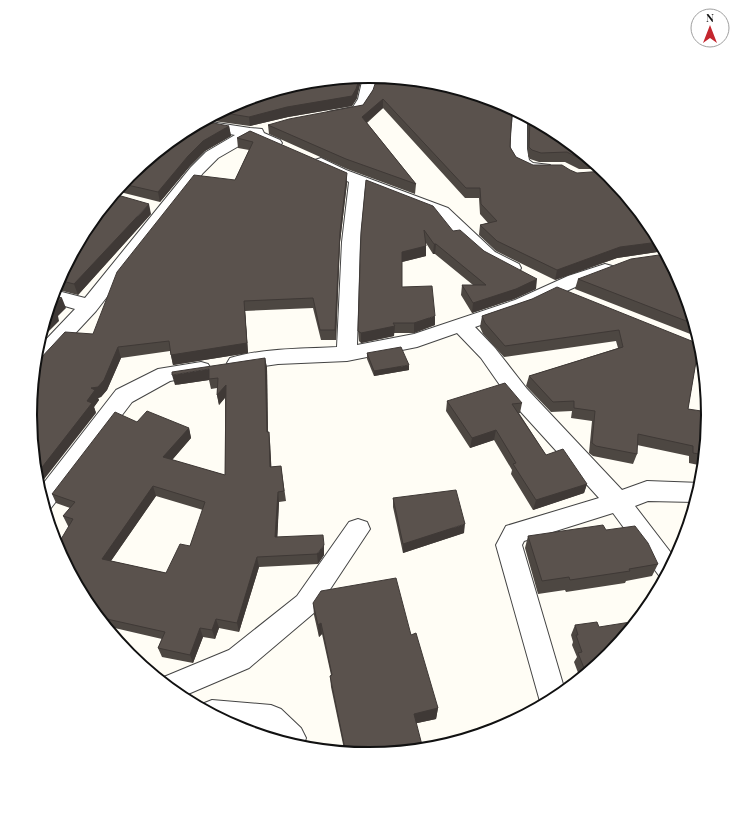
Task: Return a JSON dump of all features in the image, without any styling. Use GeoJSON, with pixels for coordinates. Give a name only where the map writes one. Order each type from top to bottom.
{"type":"FeatureCollection","features":[{"type":"Feature","properties":{"kind":"street"},"geometry":{"type":"LineString","coordinates":[[317,118],[358,110],[365,99],[369,83]]}},
{"type":"Feature","properties":{"kind":"street"},"geometry":{"type":"LineString","coordinates":[[372,83],[383,88]]}},
{"type":"Feature","properties":{"kind":"street"},"geometry":{"type":"LineString","coordinates":[[520,119],[518,157],[522,163],[532,169],[562,168]]}},
{"type":"Feature","properties":{"kind":"street"},"geometry":{"type":"LineString","coordinates":[[206,125],[250,133],[287,148]]}},
{"type":"Feature","properties":{"kind":"street"},"geometry":{"type":"LineString","coordinates":[[42,356],[89,306],[158,209],[212,155],[250,133],[276,126]]}},
{"type":"Feature","properties":{"kind":"street"},"geometry":{"type":"LineString","coordinates":[[309,158],[340,173],[442,212],[489,256],[575,298]]}},
{"type":"Feature","properties":{"kind":"street"},"geometry":{"type":"LineString","coordinates":[[347,354],[351,242],[358,180]]}},
{"type":"Feature","properties":{"kind":"street"},"geometry":{"type":"LineString","coordinates":[[47,496],[124,396],[165,374],[278,357],[347,354],[417,340],[522,304],[575,280],[625,263]]}},
{"type":"Feature","properties":{"kind":"street"},"geometry":{"type":"LineString","coordinates":[[59,298],[89,306]]}},
{"type":"Feature","properties":{"kind":"street"},"geometry":{"type":"LineString","coordinates":[[461,325],[488,353],[519,395],[618,502],[666,565]]}},
{"type":"Feature","properties":{"kind":"street"},"geometry":{"type":"LineString","coordinates":[[551,692],[509,545],[514,533],[618,502],[647,491],[692,492]]}},
{"type":"Feature","properties":{"kind":"street"},"geometry":{"type":"LineString","coordinates":[[177,685],[239,659],[306,604],[358,529]]}},
{"type":"Feature","properties":{"kind":"street"},"geometry":{"type":"LineString","coordinates":[[227,715],[271,719],[290,738]]}},
{"type":"Feature","properties":{"kind":"building"},"geometry":{"type":"Polygon","coordinates":[[[358,84],[352,96],[287,107],[249,117],[229,114],[283,94],[304,89],[358,84]]]}},
{"type":"Feature","properties":{"kind":"building"},"geometry":{"type":"Polygon","coordinates":[[[375,84],[391,84],[434,89],[476,101],[512,115],[510,147],[516,157],[533,165],[562,165],[577,173],[595,172],[619,196],[653,243],[620,247],[557,270],[497,241],[480,225],[497,221],[481,204],[480,188],[466,188],[383,99],[362,117],[416,184],[346,159],[268,125],[289,119],[363,105],[373,90],[375,84]]]}},
{"type":"Feature","properties":{"kind":"building"},"geometry":{"type":"Polygon","coordinates":[[[211,123],[229,126],[203,141],[188,156],[158,192],[129,185],[150,165],[203,127],[211,123]]]}},
{"type":"Feature","properties":{"kind":"building"},"geometry":{"type":"Polygon","coordinates":[[[530,124],[580,159],[567,152],[541,153],[532,150],[529,147],[530,124]]]}},
{"type":"Feature","properties":{"kind":"building"},"geometry":{"type":"Polygon","coordinates":[[[250,131],[347,173],[340,232],[335,330],[320,330],[313,298],[244,301],[247,343],[171,355],[169,341],[118,347],[104,380],[98,387],[91,388],[95,390],[87,401],[92,403],[41,468],[37,415],[42,357],[65,332],[93,334],[117,272],[194,175],[235,180],[253,142],[237,138],[250,131]]]}},
{"type":"Feature","properties":{"kind":"building"},"geometry":{"type":"Polygon","coordinates":[[[366,180],[433,206],[453,231],[460,230],[484,251],[537,279],[516,289],[473,303],[462,285],[486,285],[436,244],[434,244],[424,230],[426,246],[402,252],[402,287],[432,286],[435,316],[414,323],[393,323],[395,326],[361,333],[358,331],[361,232],[366,180]]]}},
{"type":"Feature","properties":{"kind":"building"},"geometry":{"type":"Polygon","coordinates":[[[119,196],[149,204],[74,284],[65,282],[71,268],[93,231],[119,196]]]}},
{"type":"Feature","properties":{"kind":"building"},"geometry":{"type":"Polygon","coordinates":[[[660,255],[676,288],[687,321],[578,279],[631,259],[660,255]]]}},
{"type":"Feature","properties":{"kind":"building"},"geometry":{"type":"Polygon","coordinates":[[[557,287],[693,342],[696,360],[688,409],[701,411],[698,454],[693,453],[693,446],[638,434],[637,454],[596,446],[592,443],[595,411],[574,408],[574,401],[553,402],[529,376],[623,347],[619,330],[505,346],[485,323],[482,316],[532,299],[557,287]]]}},
{"type":"Feature","properties":{"kind":"building"},"geometry":{"type":"Polygon","coordinates":[[[59,297],[62,298],[57,303],[59,297]]]}},
{"type":"Feature","properties":{"kind":"building"},"geometry":{"type":"Polygon","coordinates":[[[401,347],[409,365],[374,371],[367,353],[401,347]]]}},
{"type":"Feature","properties":{"kind":"building"},"geometry":{"type":"Polygon","coordinates":[[[265,358],[267,432],[269,432],[270,467],[281,466],[284,491],[278,492],[275,537],[323,535],[324,545],[317,554],[257,557],[237,623],[216,619],[212,630],[200,628],[190,655],[158,648],[165,632],[108,619],[81,581],[61,539],[73,519],[63,516],[75,502],[52,494],[115,412],[137,422],[147,411],[189,428],[163,457],[225,475],[226,385],[217,395],[218,378],[209,379],[209,369],[172,375],[172,372],[265,358]],[[153,486],[102,559],[166,573],[180,544],[190,546],[205,502],[153,486]]]}},
{"type":"Feature","properties":{"kind":"building"},"geometry":{"type":"Polygon","coordinates":[[[505,383],[522,403],[512,404],[546,455],[563,449],[587,484],[536,500],[513,464],[516,463],[496,430],[472,438],[447,401],[505,383]]]}},
{"type":"Feature","properties":{"kind":"building"},"geometry":{"type":"Polygon","coordinates":[[[456,490],[465,524],[403,544],[393,498],[456,490]]]}},
{"type":"Feature","properties":{"kind":"building"},"geometry":{"type":"Polygon","coordinates":[[[603,525],[606,530],[635,526],[648,543],[658,564],[629,569],[630,571],[570,580],[569,577],[542,581],[528,536],[603,525]]]}},
{"type":"Feature","properties":{"kind":"building"},"geometry":{"type":"Polygon","coordinates":[[[396,578],[411,635],[416,633],[438,708],[414,714],[421,743],[369,747],[344,746],[321,623],[318,625],[313,603],[321,591],[396,578]]]}},
{"type":"Feature","properties":{"kind":"building"},"geometry":{"type":"Polygon","coordinates":[[[597,622],[599,627],[628,622],[604,650],[584,668],[578,653],[582,652],[576,635],[578,635],[575,625],[597,622]]]}}]}
